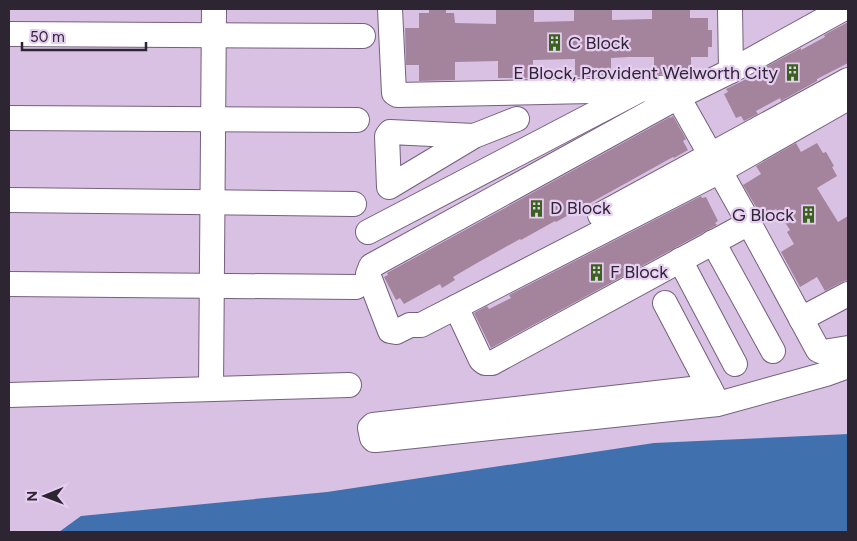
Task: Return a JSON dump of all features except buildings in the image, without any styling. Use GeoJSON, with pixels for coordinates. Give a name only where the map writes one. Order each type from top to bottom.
{"type":"FeatureCollection","features":[{"type":"Feature","properties":{"kind":"street"},"geometry":{"type":"LineString","coordinates":[[211,389],[214,9]]}},
{"type":"Feature","properties":{"kind":"street"},"geometry":{"type":"LineString","coordinates":[[390,9],[394,93],[397,95],[639,90],[708,83]]}},
{"type":"Feature","properties":{"kind":"street"},"geometry":{"type":"LineString","coordinates":[[730,9],[731,71]]}},
{"type":"Feature","properties":{"kind":"street"},"geometry":{"type":"LineString","coordinates":[[843,9],[370,266],[368,274],[390,331],[396,332],[410,326],[421,325],[456,307],[715,162],[848,80]]}},
{"type":"Feature","properties":{"kind":"street"},"geometry":{"type":"LineString","coordinates":[[10,34],[363,36]]}},
{"type":"Feature","properties":{"kind":"street"},"geometry":{"type":"LineString","coordinates":[[368,232],[639,90]]}},
{"type":"Feature","properties":{"kind":"street"},"geometry":{"type":"LineString","coordinates":[[491,93],[483,132],[517,120]]}},
{"type":"Feature","properties":{"kind":"street"},"geometry":{"type":"LineString","coordinates":[[678,97],[818,350],[820,352],[848,348]]}},
{"type":"Feature","properties":{"kind":"street"},"geometry":{"type":"LineString","coordinates":[[410,326],[416,315],[715,162],[848,98]]}},
{"type":"Feature","properties":{"kind":"street"},"geometry":{"type":"LineString","coordinates":[[9,118],[357,120]]}},
{"type":"Feature","properties":{"kind":"street"},"geometry":{"type":"LineString","coordinates":[[9,200],[354,204]]}},
{"type":"Feature","properties":{"kind":"street"},"geometry":{"type":"LineString","coordinates":[[456,307],[481,360],[492,364],[749,223]]}},
{"type":"Feature","properties":{"kind":"street"},"geometry":{"type":"LineString","coordinates":[[713,242],[773,351]]}},
{"type":"Feature","properties":{"kind":"street"},"geometry":{"type":"LineString","coordinates":[[680,260],[735,364]]}},
{"type":"Feature","properties":{"kind":"street"},"geometry":{"type":"LineString","coordinates":[[9,284],[356,287]]}},
{"type":"Feature","properties":{"kind":"street"},"geometry":{"type":"LineString","coordinates":[[801,319],[848,294]]}},
{"type":"Feature","properties":{"kind":"street"},"geometry":{"type":"LineString","coordinates":[[666,303],[713,396]]}},
{"type":"Feature","properties":{"kind":"street"},"geometry":{"type":"LineString","coordinates":[[713,396],[373,425],[370,428],[372,438],[376,440],[713,396],[826,374],[848,366]]}},
{"type":"Feature","properties":{"kind":"street"},"geometry":{"type":"LineString","coordinates":[[9,395],[349,385]]}},
{"type":"Feature","properties":{"kind":"water"},"geometry":{"type":"Polygon","coordinates":[[[848,434],[848,532],[59,532],[81,516],[327,492],[654,443],[848,434]]]}},
{"type":"Feature","properties":{"kind":"place","name":"C Block"},"geometry":{"type":"Point","coordinates":[554,43]}},
{"type":"Feature","properties":{"kind":"place","name":"E Block, Provident Welworth City"},"geometry":{"type":"Point","coordinates":[792,73]}},
{"type":"Feature","properties":{"kind":"place","name":"D Block"},"geometry":{"type":"Point","coordinates":[536,208]}},
{"type":"Feature","properties":{"kind":"place","name":"G Block"},"geometry":{"type":"Point","coordinates":[808,215]}},
{"type":"Feature","properties":{"kind":"place","name":"F Block"},"geometry":{"type":"Point","coordinates":[596,272]}}]}
